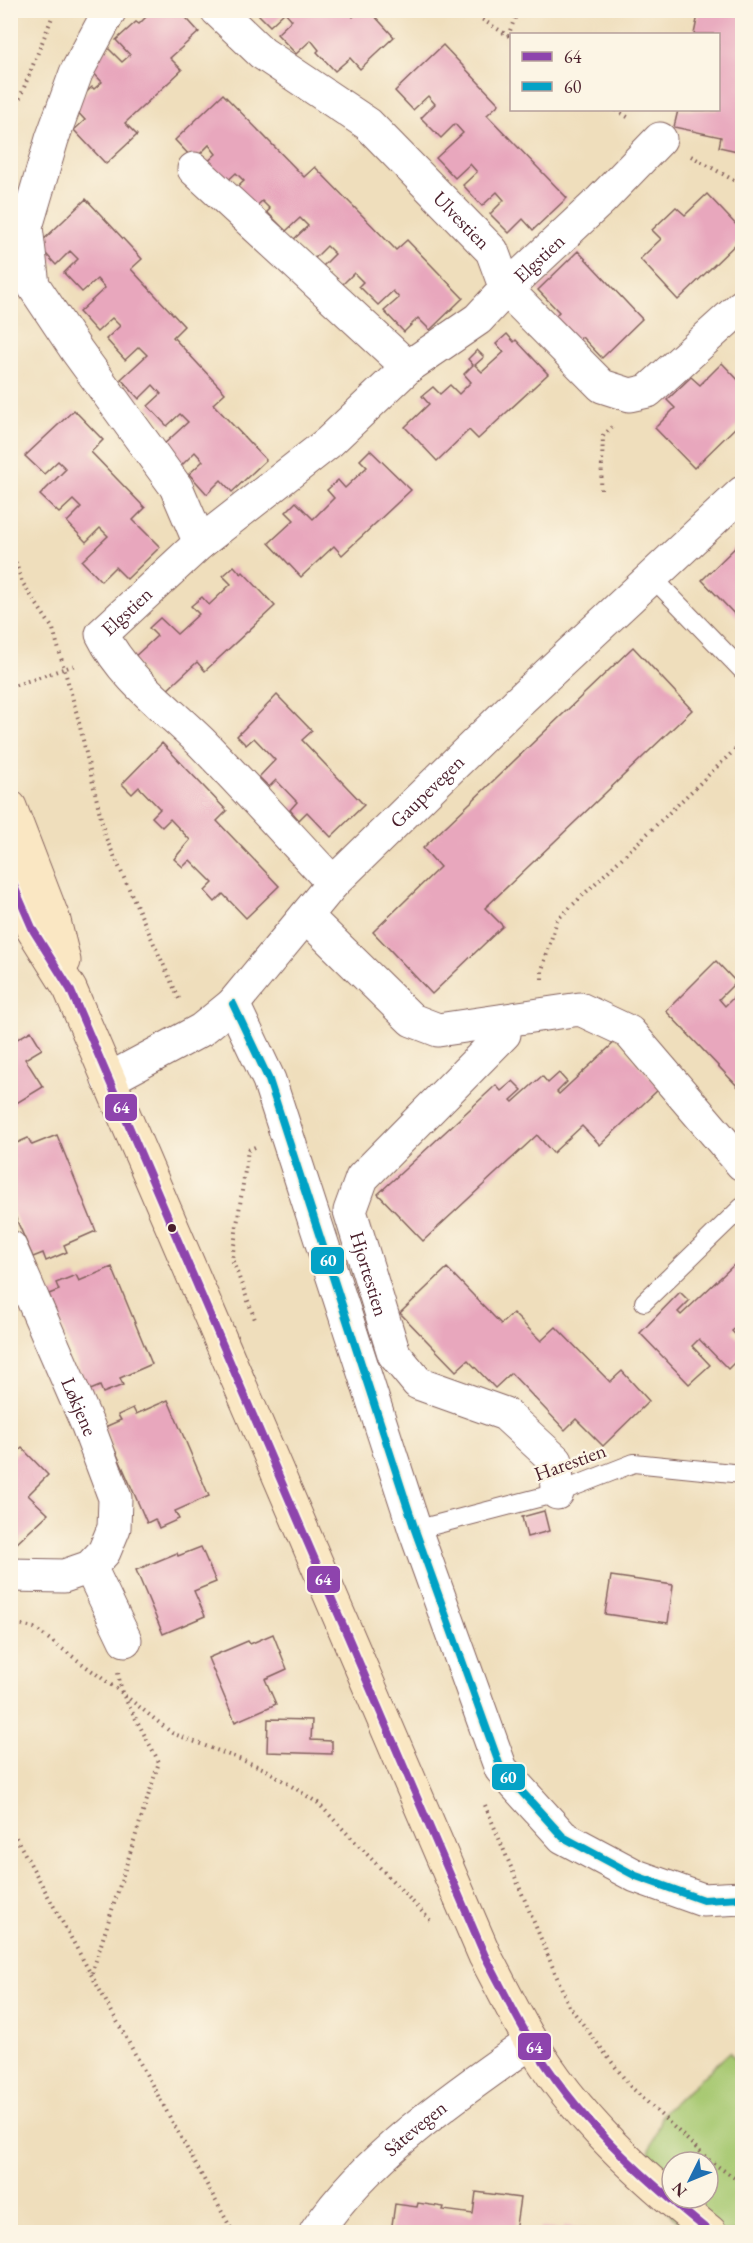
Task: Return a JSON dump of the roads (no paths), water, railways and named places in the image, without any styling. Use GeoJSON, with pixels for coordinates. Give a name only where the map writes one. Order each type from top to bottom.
{"type":"FeatureCollection","features":[{"type":"Feature","properties":{"kind":"main road"},"geometry":{"type":"LineString","coordinates":[[10,807],[54,921],[70,989],[485,1956],[531,2042],[569,2095],[613,2147],[667,2197],[711,2232]]}},
{"type":"Feature","properties":{"kind":"main road"},"geometry":{"type":"LineString","coordinates":[[10,877],[33,930],[70,989]]}},
{"type":"Feature","properties":{"kind":"street"},"geometry":{"type":"LineString","coordinates":[[110,10],[76,73],[52,139],[26,227],[33,285],[77,351],[176,487],[200,543]]}},
{"type":"Feature","properties":{"kind":"street","name":"Ulvestien"},"geometry":{"type":"LineString","coordinates":[[218,10],[262,53],[368,124],[492,251],[506,289],[602,386],[630,396],[648,391],[742,306]]}},
{"type":"Feature","properties":{"kind":"street","name":"Elgstien"},"geometry":{"type":"LineString","coordinates":[[333,883],[200,741],[130,676],[112,654],[102,634],[200,543],[329,441],[408,367],[478,320],[506,289],[601,200],[660,139]]}},
{"type":"Feature","properties":{"kind":"street"},"geometry":{"type":"LineString","coordinates":[[194,169],[408,367]]}},
{"type":"Feature","properties":{"kind":"street","name":"Gaupevegen"},"geometry":{"type":"LineString","coordinates":[[108,1080],[201,1030],[233,1004],[333,883],[518,702],[742,493]]}},
{"type":"Feature","properties":{"kind":"street"},"geometry":{"type":"LineString","coordinates":[[306,916],[412,1020],[438,1030],[580,1010],[629,1032],[742,1164]]}},
{"type":"Feature","properties":{"kind":"street"},"geometry":{"type":"LineString","coordinates":[[233,1004],[269,1080],[415,1530],[501,1769],[563,1837],[636,1876],[703,1900],[742,1898]]}},
{"type":"Feature","properties":{"kind":"street","name":"Hjortestien"},"geometry":{"type":"LineString","coordinates":[[503,1022],[504,1034],[362,1178],[350,1211],[394,1354],[418,1383],[505,1414],[556,1461],[557,1493]]}},
{"type":"Feature","properties":{"kind":"street","name":"Løkjene"},"geometry":{"type":"LineString","coordinates":[[10,1247],[88,1426],[115,1498],[114,1528],[104,1552],[90,1567]]}},
{"type":"Feature","properties":{"kind":"street"},"geometry":{"type":"LineString","coordinates":[[10,1575],[64,1576],[90,1567],[125,1640]]}},
{"type":"Feature","properties":{"kind":"street","name":"Såtevegen"},"geometry":{"type":"LineString","coordinates":[[316,2232],[334,2206],[364,2173],[455,2094],[531,2042]]}},
{"type":"Feature","properties":{"kind":"lane"},"geometry":{"type":"LineString","coordinates":[[653,578],[742,670]]}},
{"type":"Feature","properties":{"kind":"lane"},"geometry":{"type":"LineString","coordinates":[[644,1302],[742,1207]]}},
{"type":"Feature","properties":{"kind":"lane","name":"Harestien"},"geometry":{"type":"LineString","coordinates":[[415,1530],[557,1493],[634,1463],[742,1474]]}}]}
